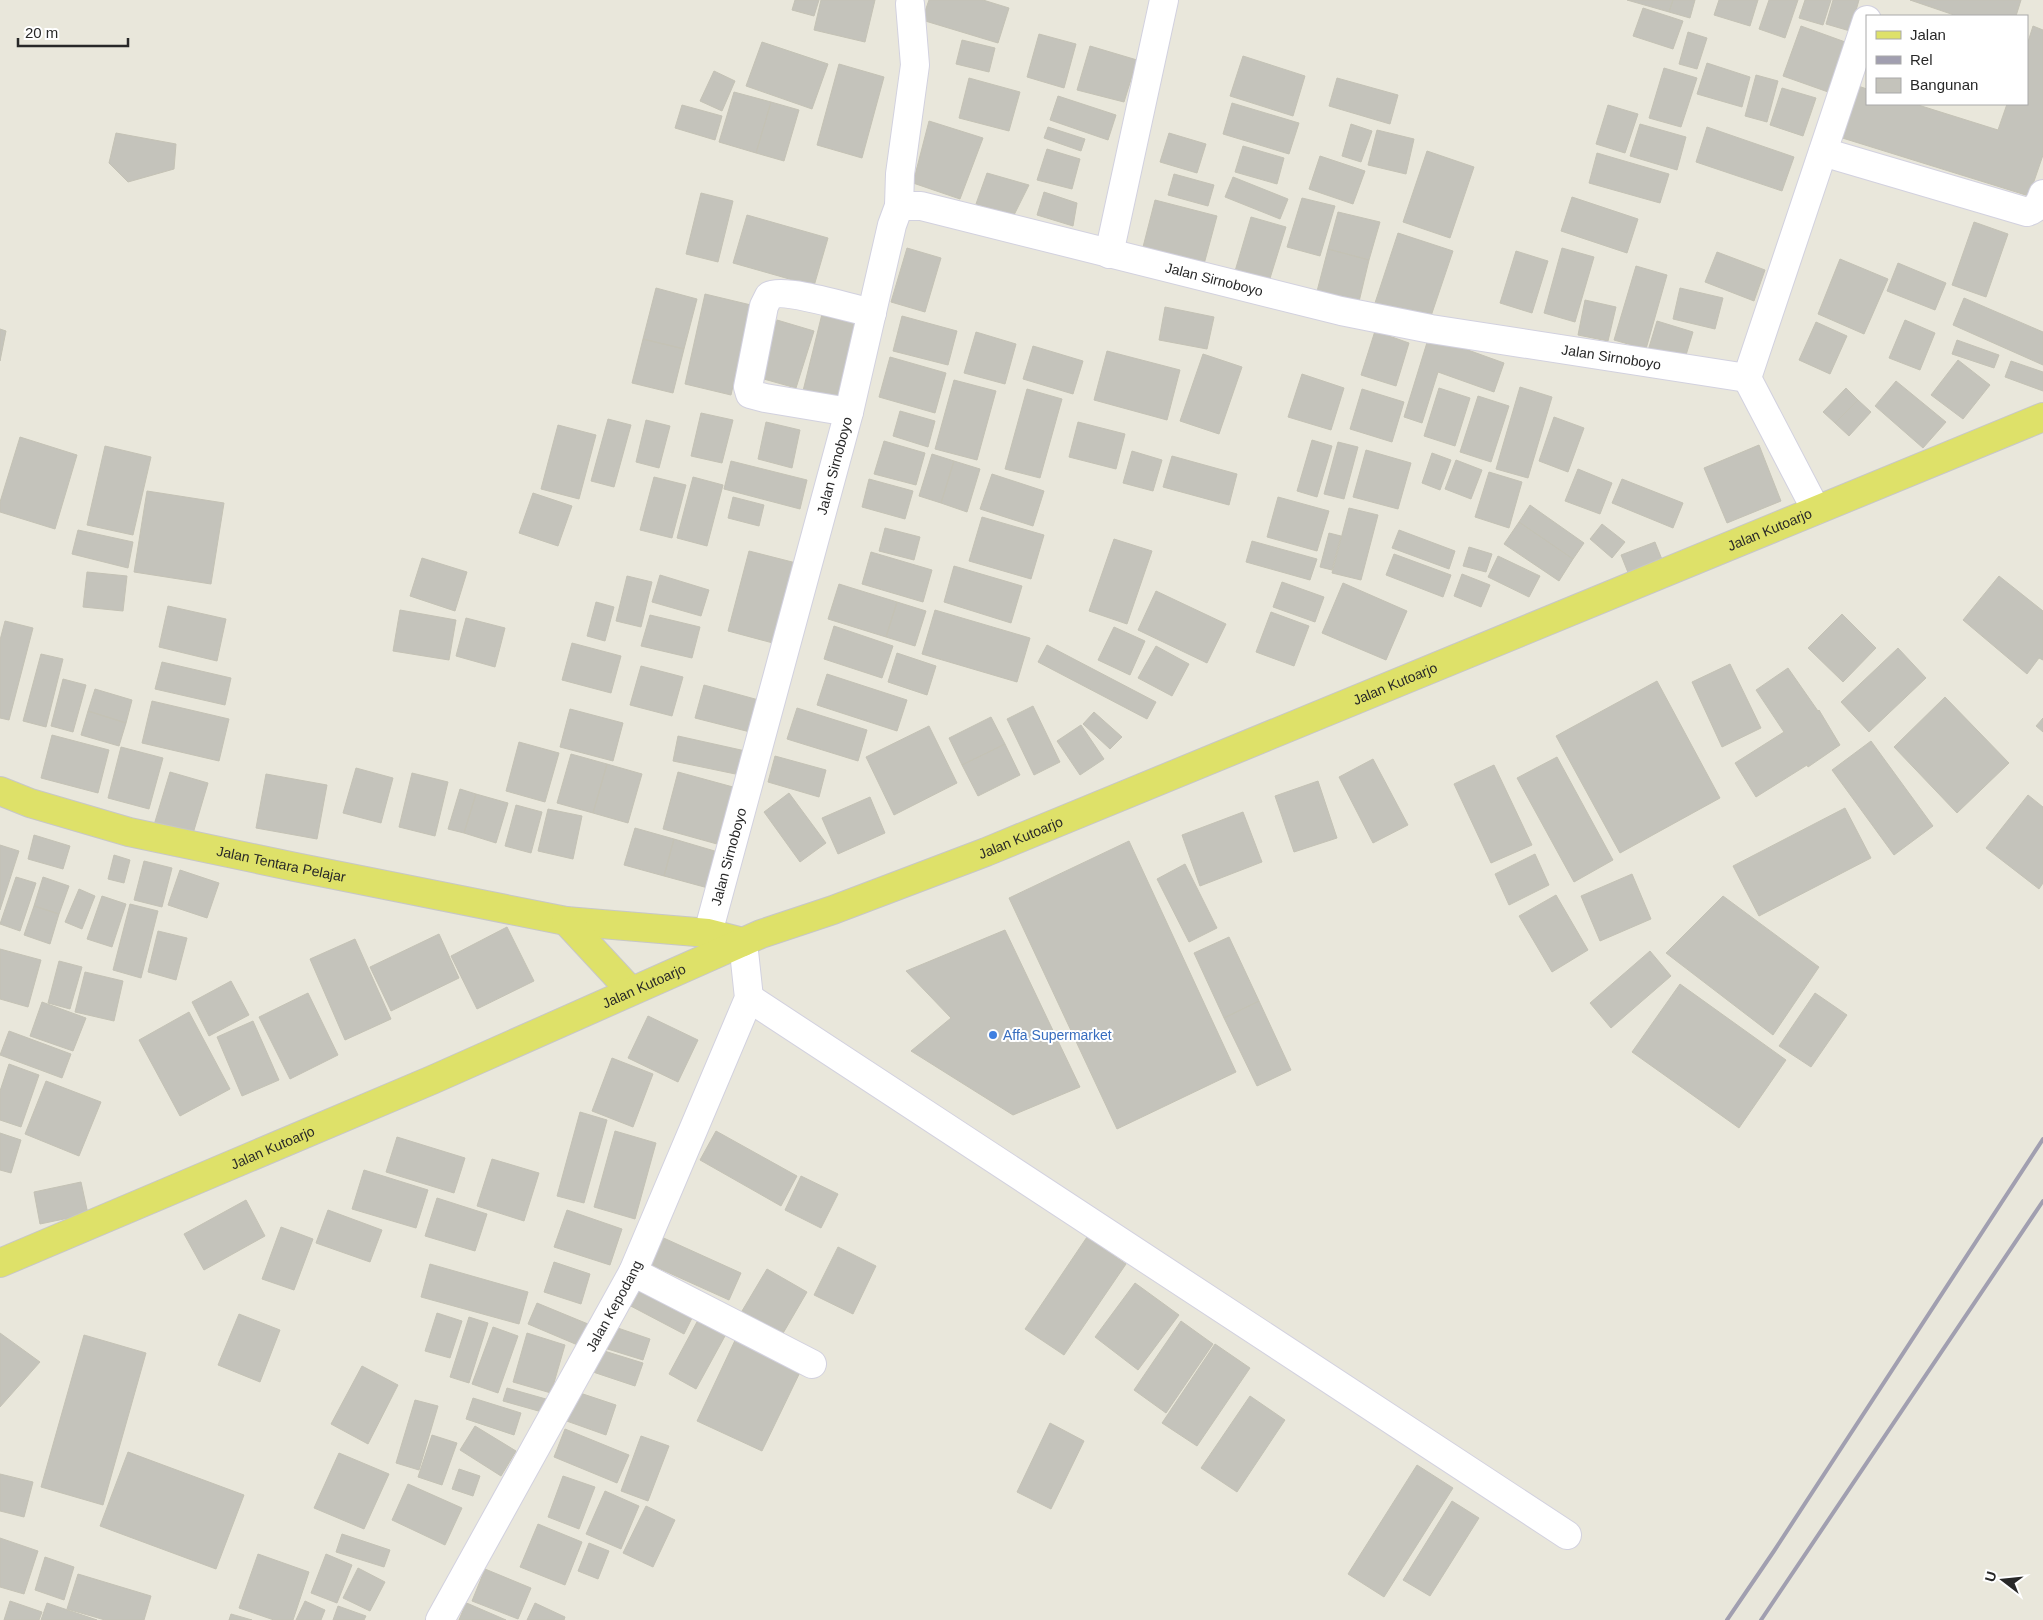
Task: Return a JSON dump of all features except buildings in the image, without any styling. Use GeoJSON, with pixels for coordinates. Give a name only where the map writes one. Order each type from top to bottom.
{"type":"FeatureCollection","features":[{"type":"Feature","properties":{"kind":"main road","name":"Jalan Kutoarjo"},"geometry":{"type":"LineString","coordinates":[[0,1263],[432,1080],[742,942],[986,852],[2043,417]]}},
{"type":"Feature","properties":{"kind":"main road","name":"Jalan Tentara Pelajar"},"geometry":{"type":"LineString","coordinates":[[0,791],[30,803],[130,832],[566,921],[708,933],[742,942]]}},
{"type":"Feature","properties":{"kind":"main road"},"geometry":{"type":"LineString","coordinates":[[566,921],[631,991]]}},
{"type":"Feature","properties":{"kind":"street"},"geometry":{"type":"LineString","coordinates":[[1109,254],[1164,0]]}},
{"type":"Feature","properties":{"kind":"street"},"geometry":{"type":"LineString","coordinates":[[1868,15],[1874,0]]}},
{"type":"Feature","properties":{"kind":"street"},"geometry":{"type":"LineString","coordinates":[[898,206],[900,174],[915,64],[910,4]]}},
{"type":"Feature","properties":{"kind":"street"},"geometry":{"type":"LineString","coordinates":[[1816,510],[1747,378],[1866,23]]}},
{"type":"Feature","properties":{"kind":"street"},"geometry":{"type":"LineString","coordinates":[[1823,152],[2027,212],[2039,205],[2043,194]]}},
{"type":"Feature","properties":{"kind":"street","name":"Jalan Sirnoboyo"},"geometry":{"type":"LineString","coordinates":[[708,933],[850,412],[898,206],[921,206],[1341,311],[1431,328],[1747,378]]}},
{"type":"Feature","properties":{"kind":"street"},"geometry":{"type":"LineString","coordinates":[[850,412],[750,394],[748,387],[764,306],[769,296],[780,293],[807,297],[872,313]]}},
{"type":"Feature","properties":{"kind":"street"},"geometry":{"type":"LineString","coordinates":[[742,942],[748,987],[1567,1535]]}},
{"type":"Feature","properties":{"kind":"street","name":"Jalan Kepodang"},"geometry":{"type":"LineString","coordinates":[[440,1620],[633,1272],[748,987]]}},
{"type":"Feature","properties":{"kind":"street"},"geometry":{"type":"LineString","coordinates":[[633,1272],[812,1364]]}},
{"type":"Feature","properties":{"kind":"railway"},"geometry":{"type":"LineString","coordinates":[[1727,1620],[2043,1139]]}},
{"type":"Feature","properties":{"kind":"railway"},"geometry":{"type":"LineString","coordinates":[[1761,1620],[2043,1201]]}},
{"type":"Feature","properties":{"kind":"place","name":"Affa Supermarket"},"geometry":{"type":"Point","coordinates":[993,1035]}}]}
